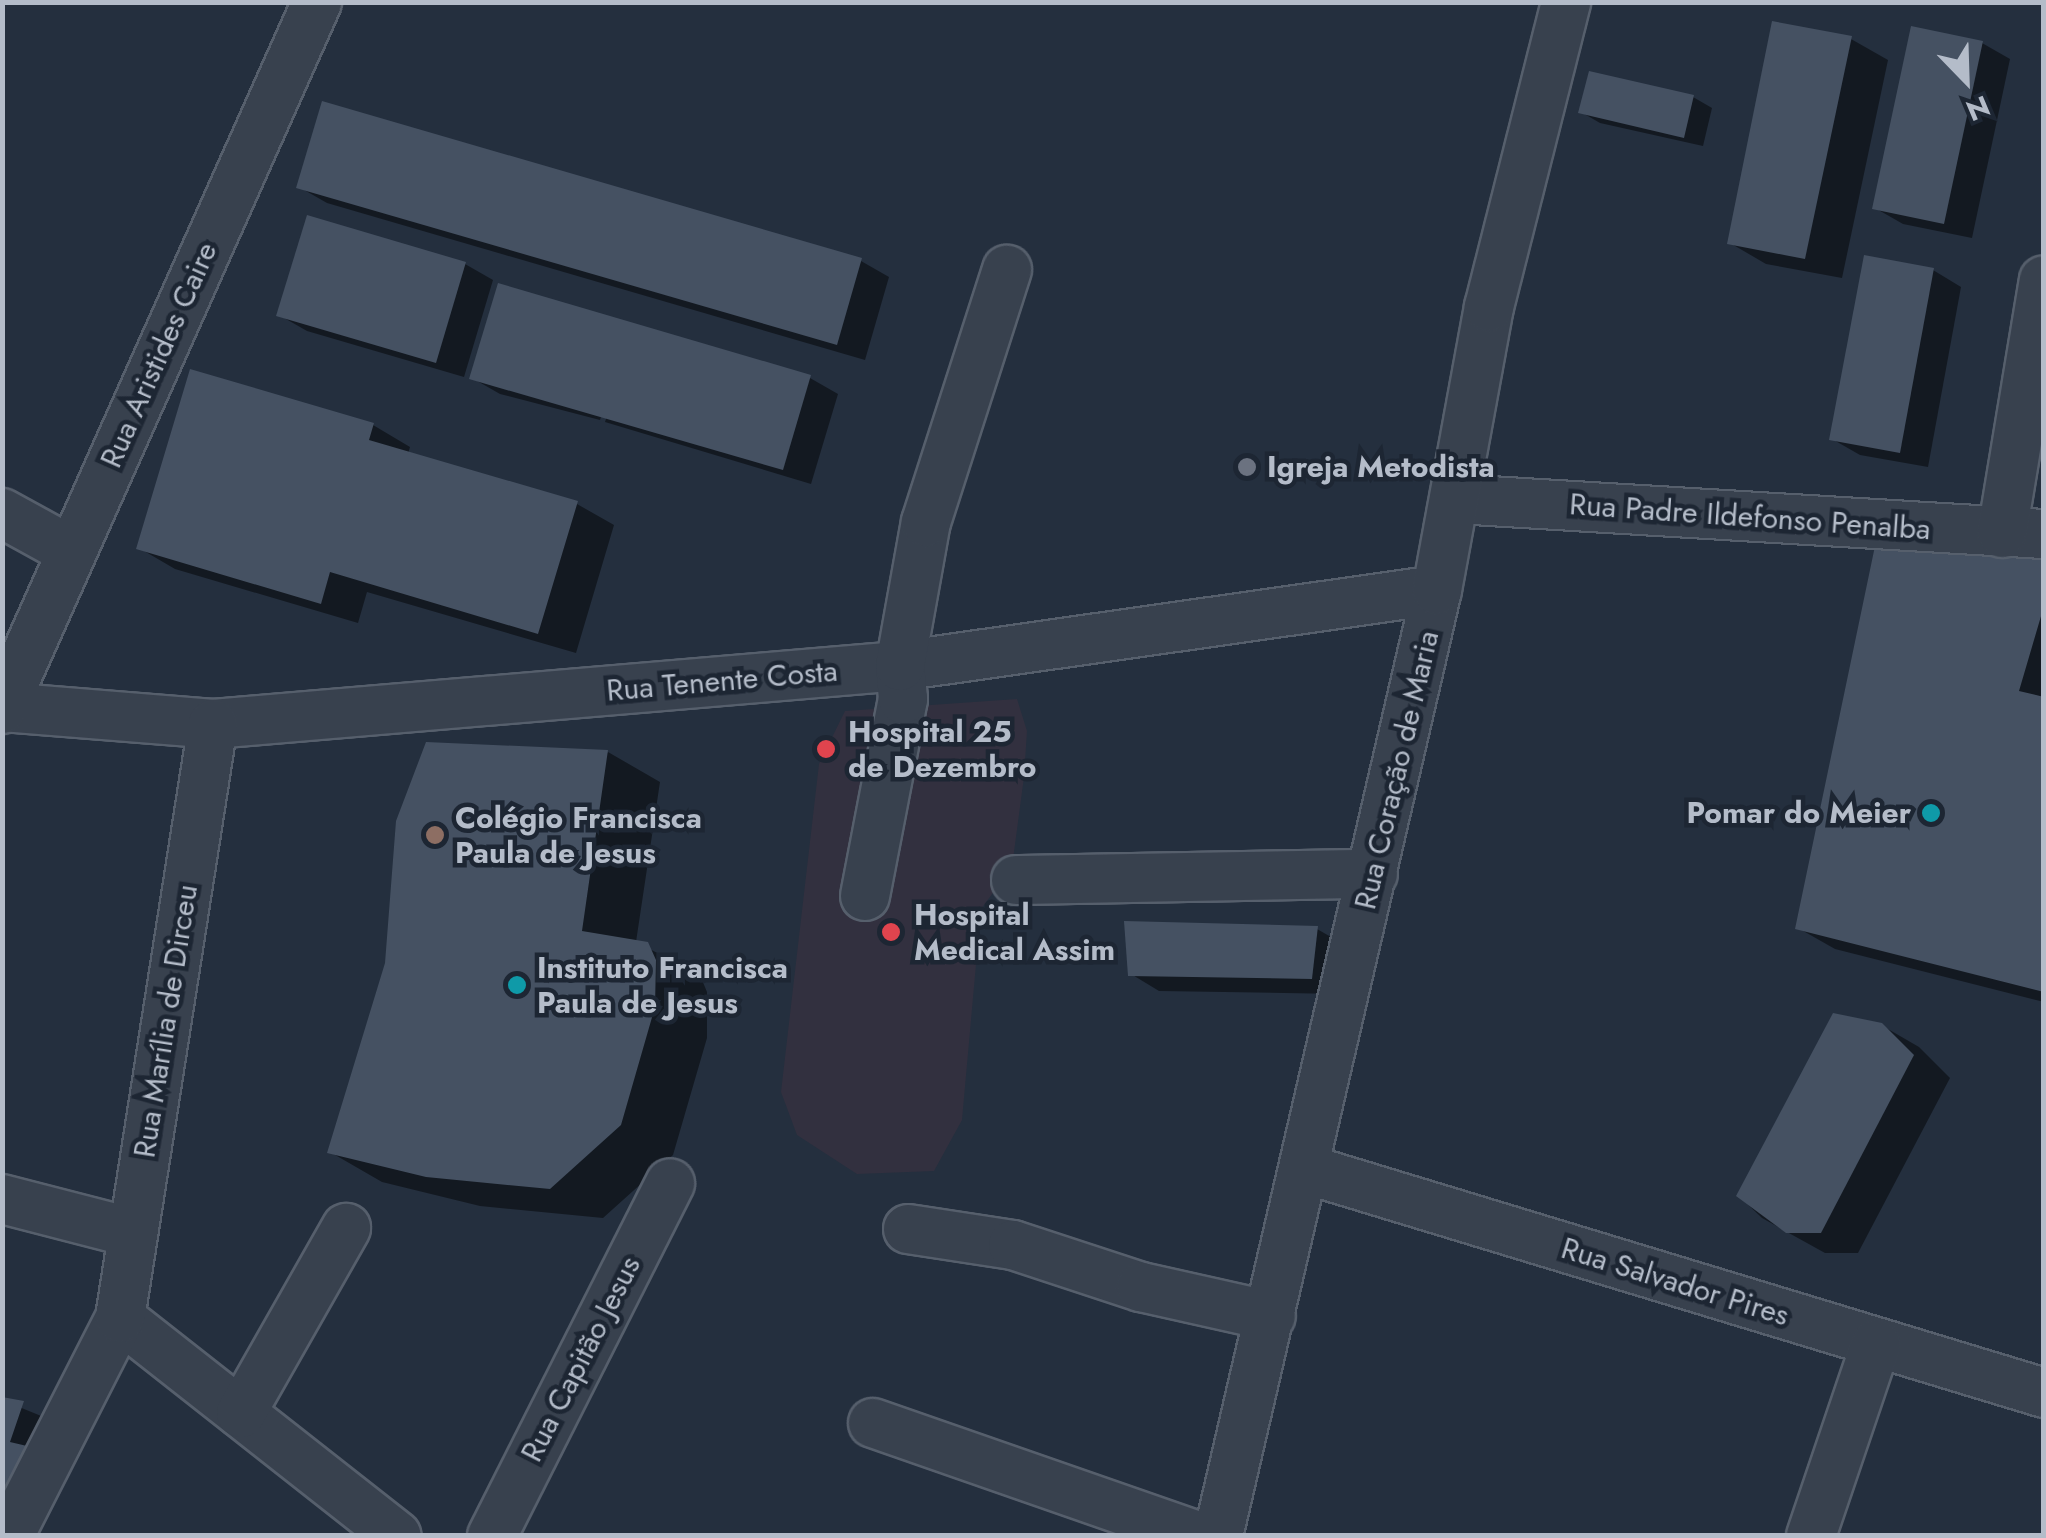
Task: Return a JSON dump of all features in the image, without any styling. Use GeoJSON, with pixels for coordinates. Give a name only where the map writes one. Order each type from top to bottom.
{"type":"FeatureCollection","features":[{"type":"Feature","properties":{"kind":"street","name":"Rua Aristides Caire"},"geometry":{"type":"LineString","coordinates":[[3,708],[317,2]]}},
{"type":"Feature","properties":{"kind":"street","name":"Rua Coração de Maria"},"geometry":{"type":"LineString","coordinates":[[1218,1536],[1437,590],[1489,307],[1566,2]]}},
{"type":"Feature","properties":{"kind":"street"},"geometry":{"type":"LineString","coordinates":[[865,896],[903,699],[900,666],[926,522],[1007,270]]}},
{"type":"Feature","properties":{"kind":"street"},"geometry":{"type":"LineString","coordinates":[[2023,533],[2044,280]]}},
{"type":"Feature","properties":{"kind":"street","name":"Rua Padre Ildefonso Penalba"},"geometry":{"type":"LineString","coordinates":[[1456,500],[2023,533]]}},
{"type":"Feature","properties":{"kind":"street"},"geometry":{"type":"LineString","coordinates":[[2,513],[71,550]]}},
{"type":"Feature","properties":{"kind":"street","name":"Rua Tenente Costa"},"geometry":{"type":"LineString","coordinates":[[3,708],[213,724],[900,666],[1437,590]]}},
{"type":"Feature","properties":{"kind":"street","name":"Rua Marília de Dirceu"},"geometry":{"type":"LineString","coordinates":[[9,1536],[120,1318],[213,724]]}},
{"type":"Feature","properties":{"kind":"street"},"geometry":{"type":"LineString","coordinates":[[1016,880],[1373,874]]}},
{"type":"Feature","properties":{"kind":"street","name":"Rua Salvador Pires"},"geometry":{"type":"LineString","coordinates":[[1306,1169],[2044,1393]]}},
{"type":"Feature","properties":{"kind":"street","name":"Rua Capitão Jesus"},"geometry":{"type":"LineString","coordinates":[[492,1536],[670,1183]]}},
{"type":"Feature","properties":{"kind":"street"},"geometry":{"type":"LineString","coordinates":[[2,1199],[133,1234]]}},
{"type":"Feature","properties":{"kind":"street"},"geometry":{"type":"LineString","coordinates":[[241,1413],[346,1228]]}},
{"type":"Feature","properties":{"kind":"street"},"geometry":{"type":"LineString","coordinates":[[908,1229],[1014,1245],[1141,1287],[1271,1316]]}},
{"type":"Feature","properties":{"kind":"street"},"geometry":{"type":"LineString","coordinates":[[120,1318],[397,1536]]}},
{"type":"Feature","properties":{"kind":"street"},"geometry":{"type":"LineString","coordinates":[[1812,1536],[1876,1344]]}},
{"type":"Feature","properties":{"kind":"street"},"geometry":{"type":"LineString","coordinates":[[872,1424],[1198,1536]]}},
{"type":"Feature","properties":{"kind":"shaded area","name":"Hospital Medical Assim"},"geometry":{"type":"Polygon","coordinates":[[[1017,699],[1027,731],[1024,777],[1012,867],[981,909],[962,1120],[934,1171],[857,1174],[797,1135],[781,1092],[819,764],[845,711],[1017,699]]]}},
{"type":"Feature","properties":{"kind":"building"},"geometry":{"type":"Polygon","coordinates":[[[1772,21],[1852,36],[1805,259],[1727,244],[1772,21]]]}},
{"type":"Feature","properties":{"kind":"building"},"geometry":{"type":"Polygon","coordinates":[[[1911,26],[1983,41],[1944,224],[1872,209],[1911,26]]]}},
{"type":"Feature","properties":{"kind":"building"},"geometry":{"type":"Polygon","coordinates":[[[1589,71],[1694,95],[1684,138],[1578,113],[1589,71]]]}},
{"type":"Feature","properties":{"kind":"building"},"geometry":{"type":"Polygon","coordinates":[[[322,101],[862,258],[837,345],[296,188],[322,101]]]}},
{"type":"Feature","properties":{"kind":"building"},"geometry":{"type":"Polygon","coordinates":[[[307,215],[466,262],[436,363],[276,316],[307,215]]]}},
{"type":"Feature","properties":{"kind":"building"},"geometry":{"type":"Polygon","coordinates":[[[1864,255],[1934,268],[1900,453],[1829,440],[1864,255]]]}},
{"type":"Feature","properties":{"kind":"building"},"geometry":{"type":"Polygon","coordinates":[[[498,283],[811,375],[783,470],[469,379],[498,283]]]}},
{"type":"Feature","properties":{"kind":"building"},"geometry":{"type":"Polygon","coordinates":[[[190,369],[374,423],[369,440],[578,501],[538,634],[330,572],[321,604],[136,549],[190,369]]]}},
{"type":"Feature","properties":{"kind":"building","name":"Pomar do Meier"},"geometry":{"type":"Polygon","coordinates":[[[1875,546],[2044,555],[2044,606],[2019,691],[2044,697],[2044,992],[1795,929],[1875,546]]]}},
{"type":"Feature","properties":{"kind":"building","name":"Instituto Francisca Paula de Jesus"},"geometry":{"type":"Polygon","coordinates":[[[426,742],[608,750],[582,931],[648,942],[656,960],[655,1007],[621,1125],[550,1189],[426,1177],[327,1153],[385,963],[396,821],[426,742]]]}},
{"type":"Feature","properties":{"kind":"building"},"geometry":{"type":"Polygon","coordinates":[[[1124,921],[1318,926],[1312,979],[1128,976],[1124,921]]]}},
{"type":"Feature","properties":{"kind":"building"},"geometry":{"type":"Polygon","coordinates":[[[1833,1013],[1882,1023],[1914,1055],[1821,1233],[1786,1233],[1736,1196],[1833,1013]]]}},
{"type":"Feature","properties":{"kind":"building"},"geometry":{"type":"Polygon","coordinates":[[[2,1397],[24,1401],[10,1442],[27,1446],[2,1497],[2,1397]]]}},
{"type":"Feature","properties":{"kind":"place","name":"Igreja Metodista"},"geometry":{"type":"Point","coordinates":[1247,467]}},
{"type":"Feature","properties":{"kind":"place","name":"Hospital 25 de Dezembro"},"geometry":{"type":"Point","coordinates":[826,749]}},
{"type":"Feature","properties":{"kind":"place","name":"Pomar do Meier"},"geometry":{"type":"Point","coordinates":[1931,813]}},
{"type":"Feature","properties":{"kind":"place","name":"Colégio Francisca Paula de Jesus"},"geometry":{"type":"Point","coordinates":[435,835]}},
{"type":"Feature","properties":{"kind":"place","name":"Hospital Medical Assim"},"geometry":{"type":"Point","coordinates":[891,932]}},
{"type":"Feature","properties":{"kind":"place","name":"Instituto Francisca Paula de Jesus"},"geometry":{"type":"Point","coordinates":[517,985]}}]}
